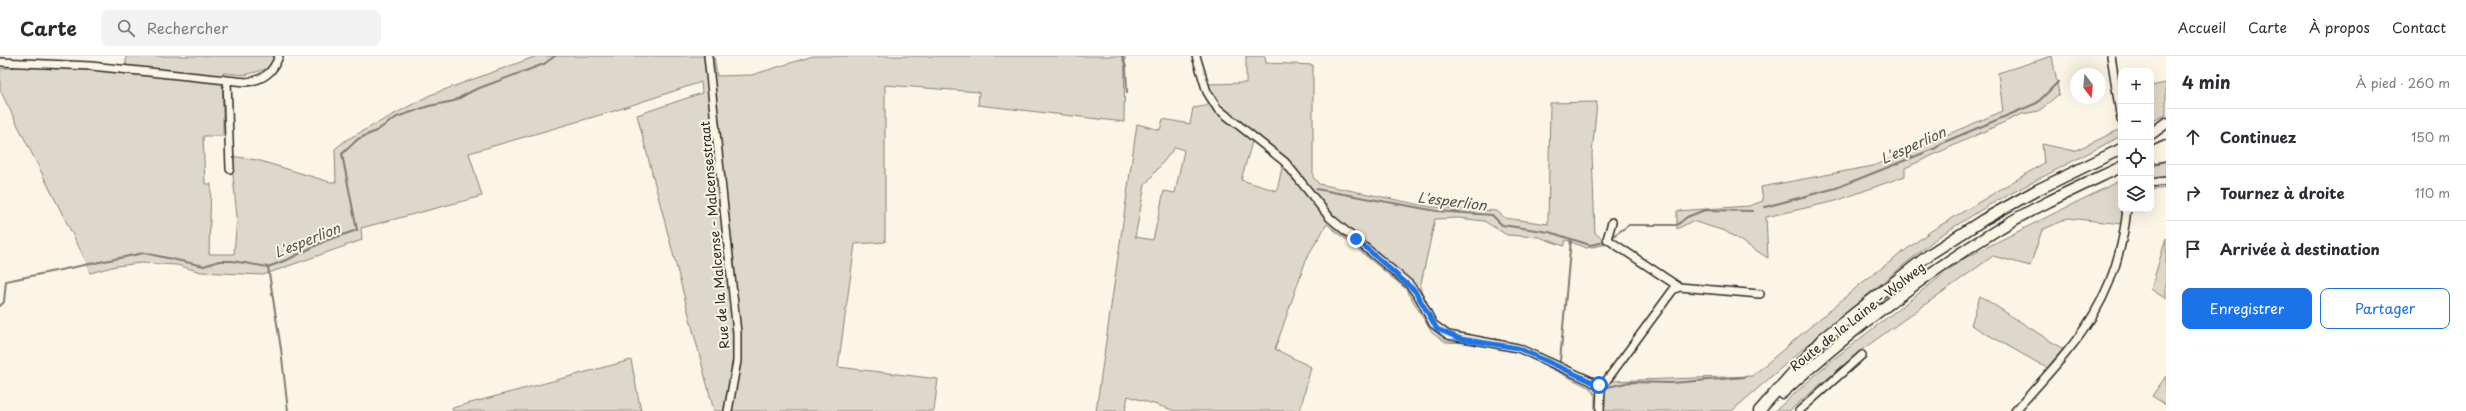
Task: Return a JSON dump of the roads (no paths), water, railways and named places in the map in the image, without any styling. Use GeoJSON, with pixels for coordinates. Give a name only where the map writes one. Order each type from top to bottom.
{"type":"FeatureCollection","features":[{"type":"Feature","properties":{"kind":"highway"},"geometry":{"type":"LineString","coordinates":[[2154,132],[2166,123]]}},
{"type":"Feature","properties":{"kind":"highway"},"geometry":{"type":"LineString","coordinates":[[2154,133],[2166,127]]}},
{"type":"Feature","properties":{"kind":"highway"},"geometry":{"type":"LineString","coordinates":[[2154,151],[2166,146]]}},
{"type":"Feature","properties":{"kind":"highway","name":"Route de la Laine - Wolweg"},"geometry":{"type":"LineString","coordinates":[[1759,411],[1822,339],[1930,254],[1983,220],[2023,197],[2118,150]]}},
{"type":"Feature","properties":{"kind":"highway"},"geometry":{"type":"LineString","coordinates":[[2154,157],[2166,155]]}},
{"type":"Feature","properties":{"kind":"highway","name":"Route de la Laine - Wolweg"},"geometry":{"type":"LineString","coordinates":[[1762,411],[1803,374],[1893,300],[1960,253],[2034,210],[2118,168]]}},
{"type":"Feature","properties":{"kind":"street"},"geometry":{"type":"LineString","coordinates":[[0,62],[91,66],[246,82],[260,80],[274,68],[279,56]]}},
{"type":"Feature","properties":{"kind":"street","name":"Rue de la Malcense - Malcensestraat"},"geometry":{"type":"LineString","coordinates":[[708,56],[737,333],[737,361],[728,411]]}},
{"type":"Feature","properties":{"kind":"street"},"geometry":{"type":"LineString","coordinates":[[1196,56],[1207,92],[1217,108],[1286,162],[1335,224],[1409,284],[1415,291],[1437,329],[1461,339],[1518,348],[1591,381],[1601,388]]}},
{"type":"Feature","properties":{"kind":"street"},"geometry":{"type":"LineString","coordinates":[[2111,56],[2118,104]]}},
{"type":"Feature","properties":{"kind":"street"},"geometry":{"type":"LineString","coordinates":[[228,80],[230,169]]}},
{"type":"Feature","properties":{"kind":"street"},"geometry":{"type":"LineString","coordinates":[[2154,183],[2166,181]]}},
{"type":"Feature","properties":{"kind":"street"},"geometry":{"type":"LineString","coordinates":[[2015,411],[2073,346],[2097,311],[2119,257],[2126,212]]}},
{"type":"Feature","properties":{"kind":"street"},"geometry":{"type":"LineString","coordinates":[[1612,222],[1607,239],[1679,286],[1760,294]]}},
{"type":"Feature","properties":{"kind":"street"},"geometry":{"type":"LineString","coordinates":[[1600,411],[1601,388],[1673,290],[1679,286]]}},
{"type":"Feature","properties":{"kind":"street"},"geometry":{"type":"LineString","coordinates":[[1799,411],[1862,355]]}},
{"type":"Feature","properties":{"kind":"waterway","name":"L'esperlion"},"geometry":{"type":"LineString","coordinates":[[0,306],[4,302],[6,281],[144,253],[204,266],[219,261],[232,261],[268,267],[289,259],[325,241],[357,230],[342,154],[358,139],[376,131],[397,117],[429,106],[454,101],[474,90],[544,64],[555,56]]}},
{"type":"Feature","properties":{"kind":"waterway","name":"L'esperlion"},"geometry":{"type":"LineString","coordinates":[[1122,56],[1126,67],[1127,93]]}},
{"type":"Feature","properties":{"kind":"waterway","name":"L'esperlion"},"geometry":{"type":"LineString","coordinates":[[1765,207],[1836,188],[1936,148],[1942,143],[2037,103],[2058,82]]}},
{"type":"Feature","properties":{"kind":"waterway","name":"L'esperlion"},"geometry":{"type":"LineString","coordinates":[[1316,189],[1437,211],[1492,215],[1502,225],[1549,232],[1590,245],[1605,242]]}},
{"type":"Feature","properties":{"kind":"waterway","name":"L'esperlion"},"geometry":{"type":"LineString","coordinates":[[1610,238],[1629,225],[1677,225],[1687,217],[1705,210],[1753,211]]}},
{"type":"Feature","properties":{"kind":"waterway"},"geometry":{"type":"LineString","coordinates":[[1560,361],[1571,239]]}},
{"type":"Feature","properties":{"kind":"waterway"},"geometry":{"type":"LineString","coordinates":[[268,267],[281,349],[288,411]]}},
{"type":"Feature","properties":{"kind":"waterway"},"geometry":{"type":"LineString","coordinates":[[1608,387],[1630,382],[1672,383],[1745,377]]}}]}
